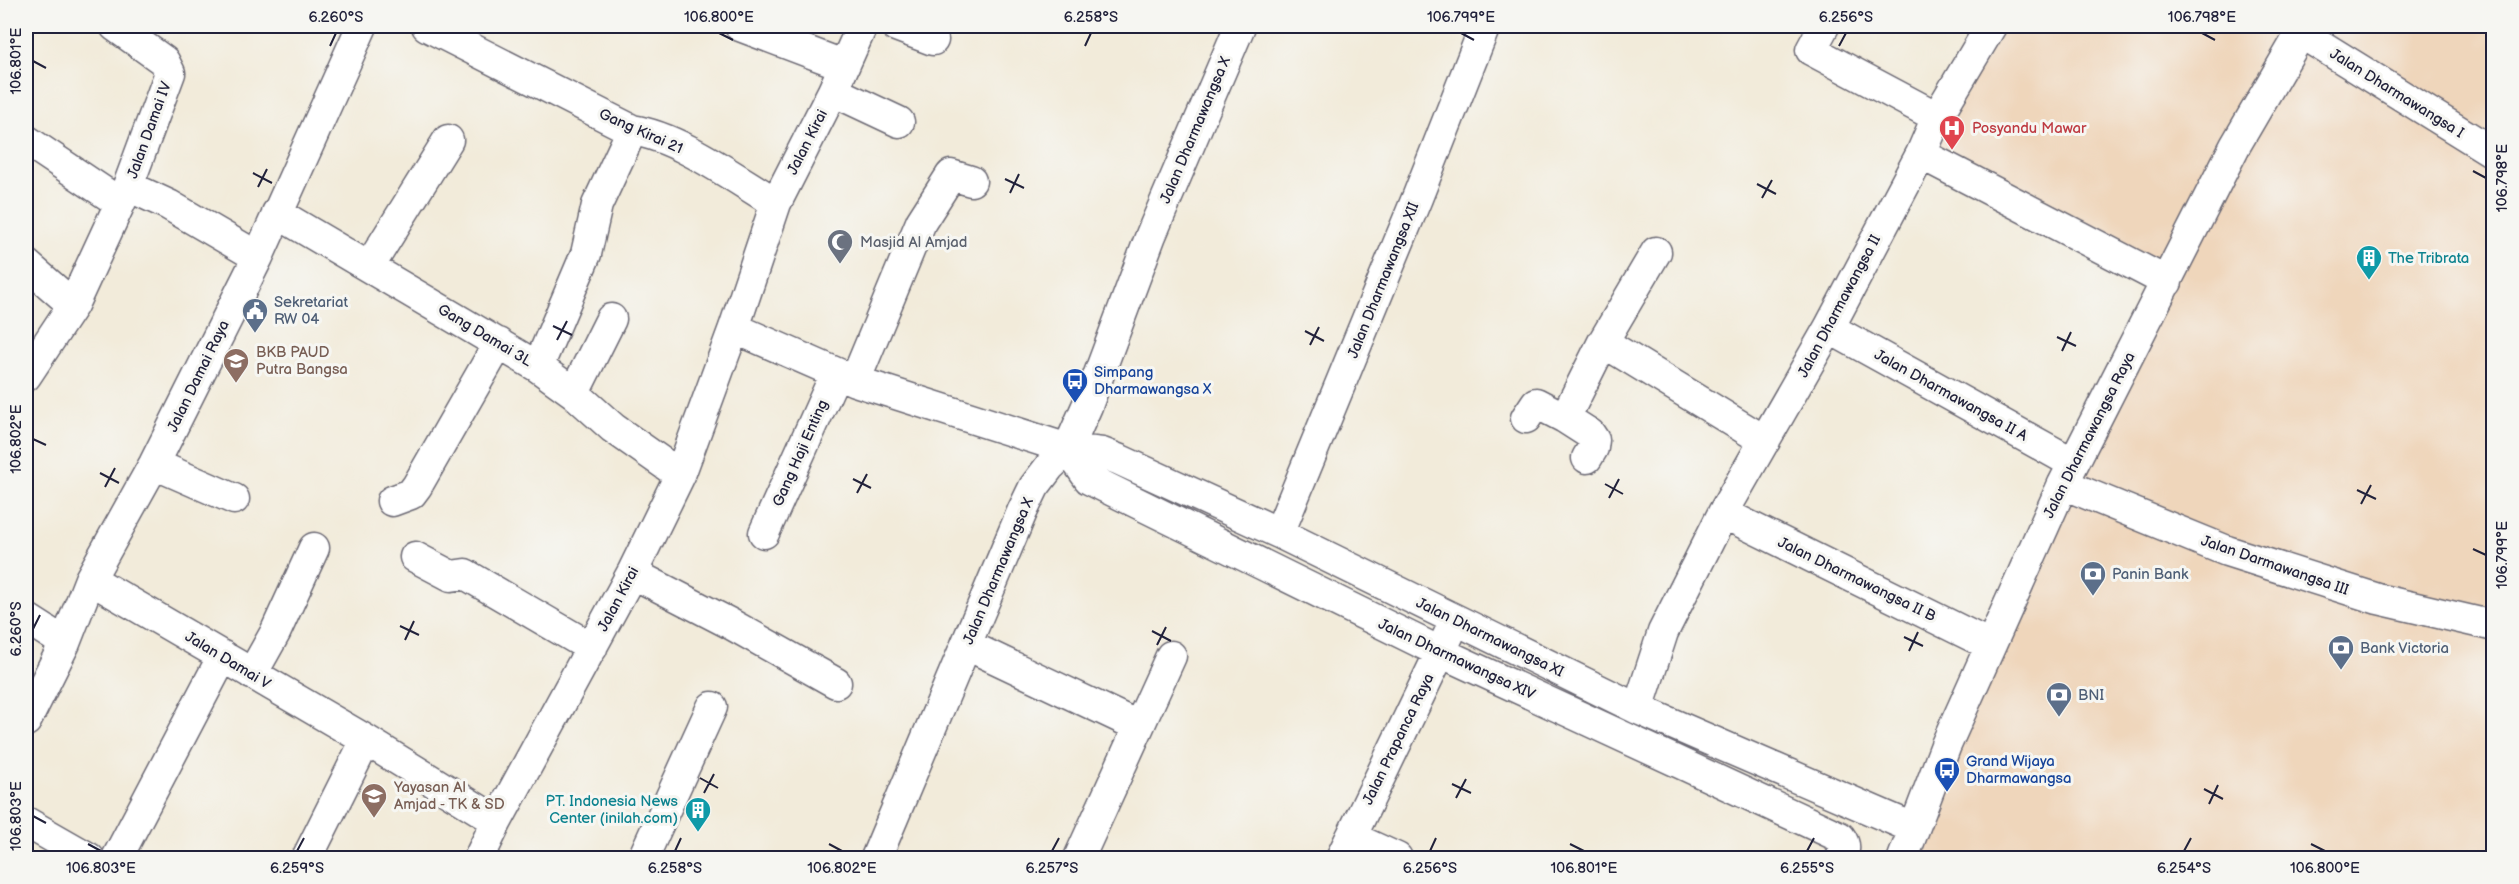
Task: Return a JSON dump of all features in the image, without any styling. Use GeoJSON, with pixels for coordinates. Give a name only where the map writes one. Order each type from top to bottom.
{"type":"FeatureCollection","features":[{"type":"Feature","properties":{"kind":"street","name":"Jalan Damai Raya"},"geometry":{"type":"LineString","coordinates":[[26,722],[65,643],[90,579],[154,464],[258,257],[362,26]]}},
{"type":"Feature","properties":{"kind":"street","name":"Gang Kirai 21"},"geometry":{"type":"LineString","coordinates":[[427,26],[632,130],[650,133],[682,147],[776,203]]}},
{"type":"Feature","properties":{"kind":"street"},"geometry":{"type":"LineString","coordinates":[[740,26],[838,78],[899,122]]}},
{"type":"Feature","properties":{"kind":"street","name":"Jalan Kirai"},"geometry":{"type":"LineString","coordinates":[[479,858],[632,573],[680,475],[734,328],[776,203],[862,26]]}},
{"type":"Feature","properties":{"kind":"street"},"geometry":{"type":"LineString","coordinates":[[896,26],[933,40]]}},
{"type":"Feature","properties":{"kind":"street","name":"Jalan Dharmawangsa X"},"geometry":{"type":"LineString","coordinates":[[876,858],[1034,487],[1050,466],[1068,449],[1088,406],[1151,235],[1240,26]]}},
{"type":"Feature","properties":{"kind":"street","name":"Jalan Dharmawangsa XII"},"geometry":{"type":"LineString","coordinates":[[1279,533],[1485,26]]}},
{"type":"Feature","properties":{"kind":"street"},"geometry":{"type":"LineString","coordinates":[[1824,26],[1811,50],[1937,117]]}},
{"type":"Feature","properties":{"kind":"street","name":"Jalan Dharmawangsa II"},"geometry":{"type":"LineString","coordinates":[[1638,709],[1663,632],[1723,513],[1829,328],[1921,154],[1937,117],[1991,26]]}},
{"type":"Feature","properties":{"kind":"street","name":"Jalan Damai IV"},"geometry":{"type":"LineString","coordinates":[[125,29],[164,61],[170,73],[124,194],[169,205],[258,257]]}},
{"type":"Feature","properties":{"kind":"street","name":"Jalan Dharmawangsa I"},"geometry":{"type":"LineString","coordinates":[[2303,29],[2493,153]]}},
{"type":"Feature","properties":{"kind":"street","name":"Jalan Dharmawangsa Raya"},"geometry":{"type":"LineString","coordinates":[[1903,858],[1946,745],[2068,473],[2235,146],[2303,29]]}},
{"type":"Feature","properties":{"kind":"street"},"geometry":{"type":"LineString","coordinates":[[538,367],[586,254],[597,205],[632,130]]}},
{"type":"Feature","properties":{"kind":"street"},"geometry":{"type":"LineString","coordinates":[[26,140],[124,194],[73,305],[26,376]]}},
{"type":"Feature","properties":{"kind":"street"},"geometry":{"type":"LineString","coordinates":[[369,267],[448,140]]}},
{"type":"Feature","properties":{"kind":"street"},"geometry":{"type":"LineString","coordinates":[[1921,154],[2167,282]]}},
{"type":"Feature","properties":{"kind":"street","name":"Gang Haji Enting"},"geometry":{"type":"LineString","coordinates":[[764,533],[846,377],[921,222],[951,175],[971,181]]}},
{"type":"Feature","properties":{"kind":"street","name":"Gang Damai 3L"},"geometry":{"type":"LineString","coordinates":[[277,213],[538,367],[574,393],[613,428],[680,475]]}},
{"type":"Feature","properties":{"kind":"street"},"geometry":{"type":"LineString","coordinates":[[1565,418],[1603,342],[1656,252]]}},
{"type":"Feature","properties":{"kind":"street"},"geometry":{"type":"LineString","coordinates":[[26,264],[73,305]]}},
{"type":"Feature","properties":{"kind":"street"},"geometry":{"type":"LineString","coordinates":[[569,297],[620,324],[574,393]]}},
{"type":"Feature","properties":{"kind":"street"},"geometry":{"type":"LineString","coordinates":[[734,328],[846,377],[1068,449]]}},
{"type":"Feature","properties":{"kind":"street","name":"Jalan Dharmawangsa II A"},"geometry":{"type":"LineString","coordinates":[[1829,328],[2068,473]]}},
{"type":"Feature","properties":{"kind":"street"},"geometry":{"type":"LineString","coordinates":[[392,501],[411,494],[417,486],[499,342]]}},
{"type":"Feature","properties":{"kind":"street"},"geometry":{"type":"LineString","coordinates":[[1603,342],[1766,441]]}},
{"type":"Feature","properties":{"kind":"street"},"geometry":{"type":"LineString","coordinates":[[1526,418],[1536,403],[1565,418],[1594,440],[1593,448],[1587,458]]}},
{"type":"Feature","properties":{"kind":"street","name":"Jalan Dharmawangsa XI"},"geometry":{"type":"LineString","coordinates":[[1068,449],[1102,453],[1120,460],[1279,533],[1638,709],[1913,828]]}},
{"type":"Feature","properties":{"kind":"street","name":"Jalan Dharmawangsa XIV"},"geometry":{"type":"LineString","coordinates":[[1068,449],[1089,479],[1440,652],[1840,837],[1844,843],[1844,850],[1840,858]]}},
{"type":"Feature","properties":{"kind":"street"},"geometry":{"type":"LineString","coordinates":[[154,464],[234,499]]}},
{"type":"Feature","properties":{"kind":"street","name":"Jalan Darmawangsa III"},"geometry":{"type":"LineString","coordinates":[[2068,473],[2227,551],[2378,600],[2493,626]]}},
{"type":"Feature","properties":{"kind":"street","name":"Jalan Dharmawangsa II B"},"geometry":{"type":"LineString","coordinates":[[1723,513],[1990,645]]}},
{"type":"Feature","properties":{"kind":"street"},"geometry":{"type":"LineString","coordinates":[[252,674],[275,633],[314,548]]}},
{"type":"Feature","properties":{"kind":"street"},"geometry":{"type":"LineString","coordinates":[[415,557],[451,576],[465,574],[591,648]]}},
{"type":"Feature","properties":{"kind":"street"},"geometry":{"type":"LineString","coordinates":[[632,573],[729,623],[836,683]]}},
{"type":"Feature","properties":{"kind":"street","name":"Jalan Damai V"},"geometry":{"type":"LineString","coordinates":[[90,579],[366,740],[497,821]]}},
{"type":"Feature","properties":{"kind":"street"},"geometry":{"type":"LineString","coordinates":[[26,618],[65,643]]}},
{"type":"Feature","properties":{"kind":"street","name":"Jalan Prapanca Raya"},"geometry":{"type":"LineString","coordinates":[[1346,848],[1456,620]]}},
{"type":"Feature","properties":{"kind":"street"},"geometry":{"type":"LineString","coordinates":[[967,645],[1138,726]]}},
{"type":"Feature","properties":{"kind":"street"},"geometry":{"type":"LineString","coordinates":[[117,858],[224,656]]}},
{"type":"Feature","properties":{"kind":"street"},"geometry":{"type":"LineString","coordinates":[[1079,858],[1171,656]]}},
{"type":"Feature","properties":{"kind":"street"},"geometry":{"type":"LineString","coordinates":[[643,858],[712,707]]}},
{"type":"Feature","properties":{"kind":"street"},"geometry":{"type":"LineString","coordinates":[[307,858],[366,740]]}},
{"type":"Feature","properties":{"kind":"street"},"geometry":{"type":"LineString","coordinates":[[26,822],[89,858]]}},
{"type":"Feature","properties":{"kind":"street"},"geometry":{"type":"LineString","coordinates":[[1346,848],[1397,858]]}},
{"type":"Feature","properties":{"kind":"shaded area"},"geometry":{"type":"Polygon","coordinates":[[[2004,26],[2493,26],[2493,858],[1886,858],[2052,503],[2162,280],[1930,159],[2004,26]]]}},
{"type":"Feature","properties":{"kind":"place","name":"Posyandu Mawar"},"geometry":{"type":"Point","coordinates":[1952,151]}},
{"type":"Feature","properties":{"kind":"place","name":"Masjid Al Amjad"},"geometry":{"type":"Point","coordinates":[840,265]}},
{"type":"Feature","properties":{"kind":"place","name":"The Tribrata"},"geometry":{"type":"Point","coordinates":[2369,281]}},
{"type":"Feature","properties":{"kind":"place","name":"Sekretariat RW 04"},"geometry":{"type":"Point","coordinates":[255,334]}},
{"type":"Feature","properties":{"kind":"place","name":"BKB PAUD Putra Bangsa"},"geometry":{"type":"Point","coordinates":[236,384]}},
{"type":"Feature","properties":{"kind":"place","name":"Simpang Dharmawangsa X"},"geometry":{"type":"Point","coordinates":[1075,404]}},
{"type":"Feature","properties":{"kind":"place","name":"Panin Bank"},"geometry":{"type":"Point","coordinates":[2093,597]}},
{"type":"Feature","properties":{"kind":"place","name":"Bank Victoria"},"geometry":{"type":"Point","coordinates":[2341,671]}},
{"type":"Feature","properties":{"kind":"place","name":"BNI"},"geometry":{"type":"Point","coordinates":[2059,718]}},
{"type":"Feature","properties":{"kind":"place","name":"Grand Wijaya Dharmawangsa"},"geometry":{"type":"Point","coordinates":[1947,793]}},
{"type":"Feature","properties":{"kind":"place","name":"Yayasan Al Amjad - TK & SD"},"geometry":{"type":"Point","coordinates":[374,819]}},
{"type":"Feature","properties":{"kind":"place","name":"PT. Indonesia News Center (inilah.com)"},"geometry":{"type":"Point","coordinates":[698,833]}}]}
